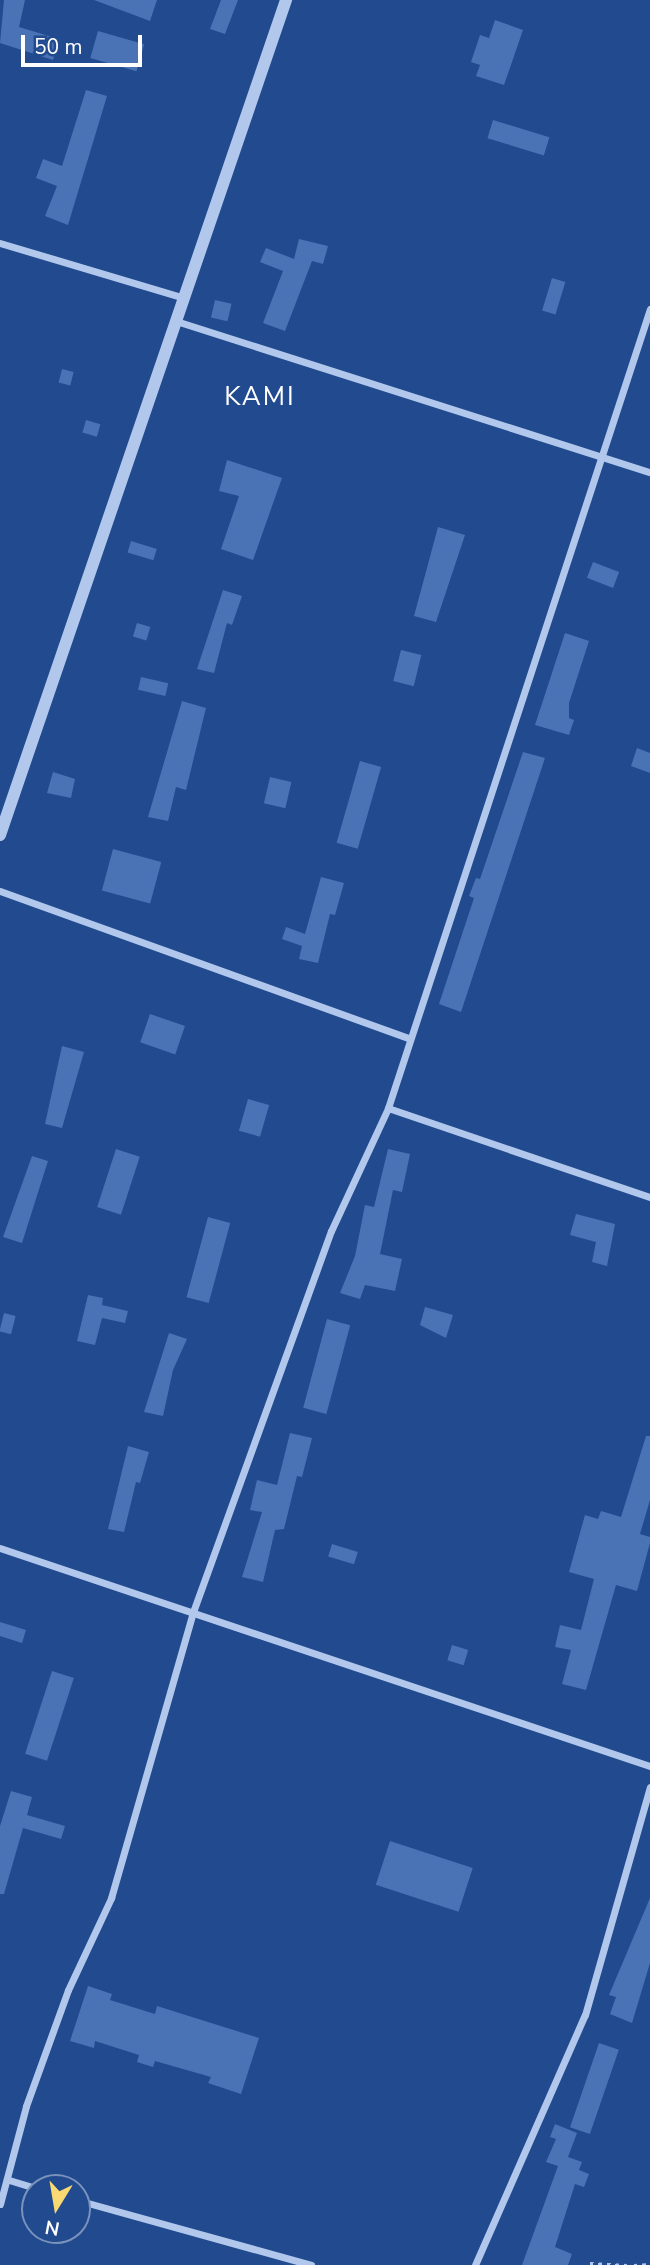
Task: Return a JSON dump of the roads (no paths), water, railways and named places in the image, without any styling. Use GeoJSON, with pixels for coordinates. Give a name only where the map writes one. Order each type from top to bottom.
{"type":"FeatureCollection","features":[{"type":"Feature","properties":{"kind":"street"},"geometry":{"type":"LineString","coordinates":[[0,835],[286,0]]}},
{"type":"Feature","properties":{"kind":"street"},"geometry":{"type":"LineString","coordinates":[[0,243],[184,298]]}},
{"type":"Feature","properties":{"kind":"street"},"geometry":{"type":"LineString","coordinates":[[0,2204],[9,2180],[26,2106],[111,1898],[193,1612],[331,1231],[388,1108],[650,309]]}},
{"type":"Feature","properties":{"kind":"street"},"geometry":{"type":"LineString","coordinates":[[176,321],[604,454],[650,472]]}},
{"type":"Feature","properties":{"kind":"street"},"geometry":{"type":"LineString","coordinates":[[0,891],[409,1038]]}},
{"type":"Feature","properties":{"kind":"street"},"geometry":{"type":"LineString","coordinates":[[388,1108],[650,1197]]}},
{"type":"Feature","properties":{"kind":"street"},"geometry":{"type":"LineString","coordinates":[[0,1548],[650,1766]]}},
{"type":"Feature","properties":{"kind":"street"},"geometry":{"type":"LineString","coordinates":[[475,2265],[585,2015],[650,1787]]}},
{"type":"Feature","properties":{"kind":"street"},"geometry":{"type":"LineString","coordinates":[[9,2180],[21,2184]]}},
{"type":"Feature","properties":{"kind":"street"},"geometry":{"type":"LineString","coordinates":[[91,2204],[310,2265]]}},
{"type":"Feature","properties":{"kind":"district","name":"KAMI"},"geometry":{"type":"Point","coordinates":[260,397]}}]}
